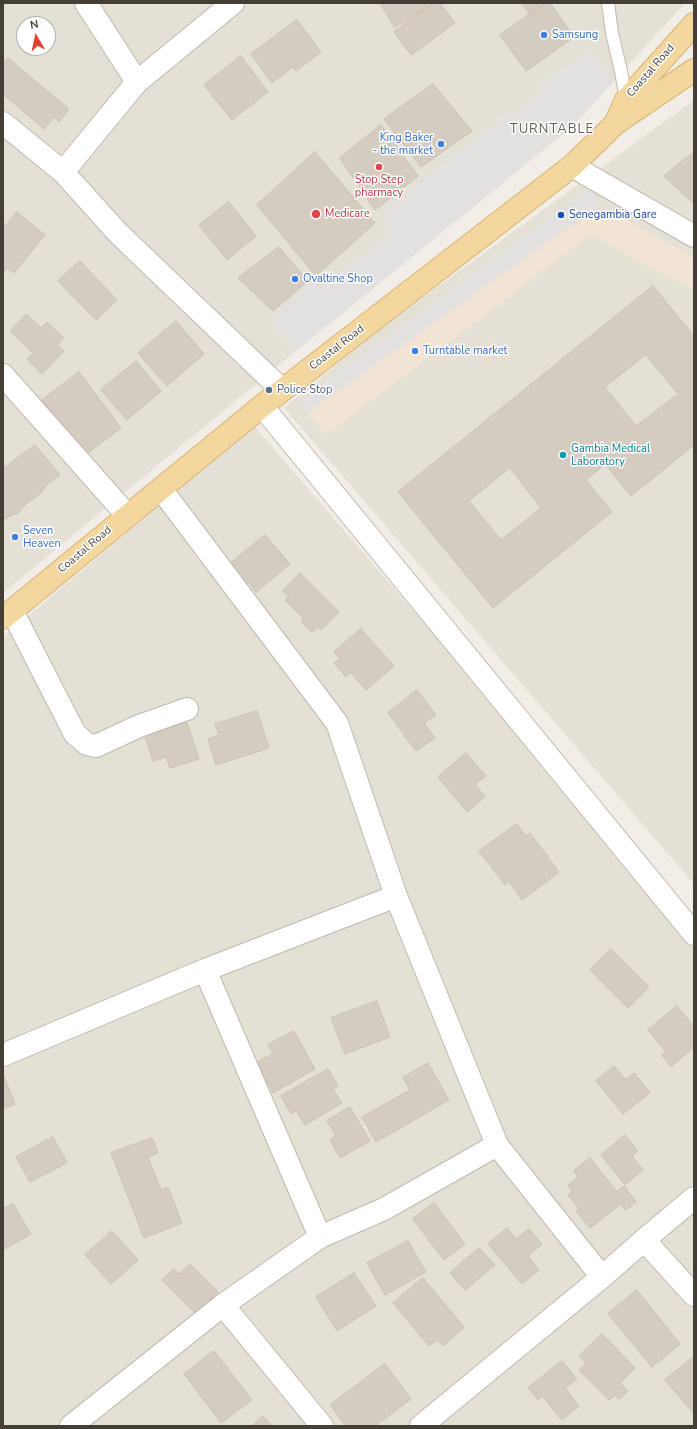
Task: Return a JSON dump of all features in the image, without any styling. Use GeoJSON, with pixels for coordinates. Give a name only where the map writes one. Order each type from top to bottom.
{"type":"FeatureCollection","features":[{"type":"Feature","properties":{"kind":"main road"},"geometry":{"type":"LineString","coordinates":[[690,27],[694,9]]}},
{"type":"Feature","properties":{"kind":"main road","name":"Coastal Road"},"geometry":{"type":"LineString","coordinates":[[616,123],[626,100],[690,27]]}},
{"type":"Feature","properties":{"kind":"main road","name":"Coastal Road"},"geometry":{"type":"LineString","coordinates":[[7,615],[127,515],[282,390],[572,166],[616,123],[694,70]]}},
{"type":"Feature","properties":{"kind":"street"},"geometry":{"type":"LineString","coordinates":[[86,3],[137,82]]}},
{"type":"Feature","properties":{"kind":"street"},"geometry":{"type":"LineString","coordinates":[[63,172],[137,82],[233,3]]}},
{"type":"Feature","properties":{"kind":"street"},"geometry":{"type":"LineString","coordinates":[[3,123],[63,172],[118,233],[282,390]]}},
{"type":"Feature","properties":{"kind":"street"},"geometry":{"type":"LineString","coordinates":[[572,166],[694,236]]}},
{"type":"Feature","properties":{"kind":"street"},"geometry":{"type":"LineString","coordinates":[[3,375],[127,515]]}},
{"type":"Feature","properties":{"kind":"street"},"geometry":{"type":"LineString","coordinates":[[262,406],[694,934]]}},
{"type":"Feature","properties":{"kind":"street"},"geometry":{"type":"LineString","coordinates":[[161,489],[338,723],[396,896],[497,1145],[602,1277]]}},
{"type":"Feature","properties":{"kind":"street"},"geometry":{"type":"LineString","coordinates":[[7,615],[75,734],[87,744],[96,746],[139,726],[186,709]]}},
{"type":"Feature","properties":{"kind":"street"},"geometry":{"type":"LineString","coordinates":[[3,1055],[205,970],[396,896]]}},
{"type":"Feature","properties":{"kind":"street"},"geometry":{"type":"LineString","coordinates":[[205,970],[320,1237]]}},
{"type":"Feature","properties":{"kind":"street"},"geometry":{"type":"LineString","coordinates":[[71,1426],[223,1304],[320,1237],[384,1209],[497,1145]]}},
{"type":"Feature","properties":{"kind":"street"},"geometry":{"type":"LineString","coordinates":[[421,1426],[602,1277],[694,1198]]}},
{"type":"Feature","properties":{"kind":"street"},"geometry":{"type":"LineString","coordinates":[[644,1240],[694,1295]]}},
{"type":"Feature","properties":{"kind":"street"},"geometry":{"type":"LineString","coordinates":[[223,1304],[322,1426]]}},
{"type":"Feature","properties":{"kind":"lane"},"geometry":{"type":"LineString","coordinates":[[608,3],[611,27],[626,100]]}},
{"type":"Feature","properties":{"kind":"shaded area"},"geometry":{"type":"Polygon","coordinates":[[[3,3],[685,3],[574,125],[296,351],[3,593],[3,3]]]}},
{"type":"Feature","properties":{"kind":"shaded area"},"geometry":{"type":"Polygon","coordinates":[[[591,52],[613,82],[574,125],[296,351],[273,327],[279,311],[323,270],[334,280],[392,232],[383,213],[433,172],[498,124],[496,119],[505,113],[515,113],[541,93],[541,82],[591,52]]]}},
{"type":"Feature","properties":{"kind":"shaded area"},"geometry":{"type":"Polygon","coordinates":[[[694,100],[694,884],[284,408],[377,331],[694,100]]]}},
{"type":"Feature","properties":{"kind":"shaded area"},"geometry":{"type":"Polygon","coordinates":[[[590,188],[600,205],[307,413],[302,400],[590,188]]]}},
{"type":"Feature","properties":{"kind":"shaded area","name":"Turntable market"},"geometry":{"type":"Polygon","coordinates":[[[618,215],[694,258],[694,290],[590,235],[326,435],[307,413],[565,229],[588,218],[618,215]]]}},
{"type":"Feature","properties":{"kind":"shaded area"},"geometry":{"type":"Polygon","coordinates":[[[254,426],[694,936],[694,1426],[3,1426],[3,637],[254,426]]]}},
{"type":"Feature","properties":{"kind":"building"},"geometry":{"type":"Polygon","coordinates":[[[380,3],[434,3],[395,27],[380,3]]]}},
{"type":"Feature","properties":{"kind":"building"},"geometry":{"type":"Polygon","coordinates":[[[433,3],[440,3],[455,23],[411,55],[394,32],[433,3]]]}},
{"type":"Feature","properties":{"kind":"building"},"geometry":{"type":"Polygon","coordinates":[[[522,3],[546,3],[530,14],[522,3]]]}},
{"type":"Feature","properties":{"kind":"building"},"geometry":{"type":"Polygon","coordinates":[[[546,3],[550,3],[574,37],[526,71],[500,35],[546,3]]]}},
{"type":"Feature","properties":{"kind":"building"},"geometry":{"type":"Polygon","coordinates":[[[297,20],[321,52],[296,71],[293,67],[272,83],[251,54],[297,20]]]}},
{"type":"Feature","properties":{"kind":"building"},"geometry":{"type":"Polygon","coordinates":[[[241,56],[268,92],[232,120],[204,85],[241,56]]]}},
{"type":"Feature","properties":{"kind":"building"},"geometry":{"type":"Polygon","coordinates":[[[8,58],[69,109],[59,122],[54,117],[44,129],[3,94],[3,64],[8,58]]]}},
{"type":"Feature","properties":{"kind":"building"},"geometry":{"type":"Polygon","coordinates":[[[433,84],[472,131],[421,167],[384,119],[433,84]]]}},
{"type":"Feature","properties":{"kind":"building","name":"Stop Step pharmacy"},"geometry":{"type":"Polygon","coordinates":[[[381,125],[418,176],[375,210],[340,158],[381,125]]]}},
{"type":"Feature","properties":{"kind":"building","name":"Medicare"},"geometry":{"type":"Polygon","coordinates":[[[315,152],[375,223],[316,276],[257,205],[315,152]]]}},
{"type":"Feature","properties":{"kind":"building"},"geometry":{"type":"Polygon","coordinates":[[[694,152],[694,204],[664,176],[694,152]]]}},
{"type":"Feature","properties":{"kind":"building"},"geometry":{"type":"Polygon","coordinates":[[[229,202],[256,236],[227,260],[199,225],[229,202]]]}},
{"type":"Feature","properties":{"kind":"building"},"geometry":{"type":"Polygon","coordinates":[[[17,212],[45,235],[14,273],[7,268],[3,273],[3,229],[17,212]]]}},
{"type":"Feature","properties":{"kind":"building"},"geometry":{"type":"Polygon","coordinates":[[[279,247],[308,281],[273,311],[238,278],[279,247]]]}},
{"type":"Feature","properties":{"kind":"building"},"geometry":{"type":"Polygon","coordinates":[[[80,261],[117,300],[96,320],[58,281],[80,261]]]}},
{"type":"Feature","properties":{"kind":"building","name":"Gambia Medical Laboratory"},"geometry":{"type":"Polygon","coordinates":[[[653,286],[694,336],[694,445],[631,496],[605,464],[586,480],[612,512],[493,608],[398,492],[653,286]],[[646,355],[605,387],[636,426],[678,394],[646,355]],[[510,468],[469,501],[501,540],[541,508],[510,468]]]}},
{"type":"Feature","properties":{"kind":"building"},"geometry":{"type":"Polygon","coordinates":[[[27,314],[41,328],[47,322],[64,338],[57,345],[64,351],[42,374],[27,359],[33,353],[10,331],[27,314]]]}},
{"type":"Feature","properties":{"kind":"building"},"geometry":{"type":"Polygon","coordinates":[[[176,321],[204,354],[167,386],[138,353],[176,321]]]}},
{"type":"Feature","properties":{"kind":"building"},"geometry":{"type":"Polygon","coordinates":[[[136,361],[161,391],[127,420],[101,390],[136,361]]]}},
{"type":"Feature","properties":{"kind":"building"},"geometry":{"type":"Polygon","coordinates":[[[79,372],[121,428],[84,456],[42,400],[79,372]]]}},
{"type":"Feature","properties":{"kind":"building"},"geometry":{"type":"Polygon","coordinates":[[[35,445],[60,475],[48,483],[41,493],[26,504],[18,513],[3,521],[3,469],[35,445]]]}},
{"type":"Feature","properties":{"kind":"building"},"geometry":{"type":"Polygon","coordinates":[[[265,535],[290,564],[256,592],[249,583],[242,589],[231,575],[237,570],[231,563],[265,535]]]}},
{"type":"Feature","properties":{"kind":"building"},"geometry":{"type":"Polygon","coordinates":[[[300,573],[339,612],[321,630],[318,627],[312,632],[301,622],[304,619],[285,600],[289,597],[283,591],[300,573]]]}},
{"type":"Feature","properties":{"kind":"building"},"geometry":{"type":"Polygon","coordinates":[[[361,629],[394,666],[366,690],[350,672],[346,677],[334,663],[340,659],[334,652],[361,629]]]}},
{"type":"Feature","properties":{"kind":"building"},"geometry":{"type":"Polygon","coordinates":[[[417,690],[436,715],[424,723],[435,738],[416,751],[388,713],[417,690]]]}},
{"type":"Feature","properties":{"kind":"building"},"geometry":{"type":"Polygon","coordinates":[[[257,711],[269,748],[216,765],[208,739],[219,735],[215,724],[257,711]]]}},
{"type":"Feature","properties":{"kind":"building"},"geometry":{"type":"Polygon","coordinates":[[[187,723],[199,759],[170,768],[166,757],[153,761],[145,736],[187,723]]]}},
{"type":"Feature","properties":{"kind":"building"},"geometry":{"type":"Polygon","coordinates":[[[466,753],[486,776],[475,784],[485,797],[467,812],[438,777],[466,753]]]}},
{"type":"Feature","properties":{"kind":"building"},"geometry":{"type":"Polygon","coordinates":[[[517,824],[526,836],[530,833],[559,872],[522,900],[509,882],[505,885],[479,851],[517,824]]]}},
{"type":"Feature","properties":{"kind":"building"},"geometry":{"type":"Polygon","coordinates":[[[611,949],[649,987],[628,1008],[590,970],[611,949]]]}},
{"type":"Feature","properties":{"kind":"building"},"geometry":{"type":"Polygon","coordinates":[[[377,1001],[390,1037],[345,1054],[331,1018],[377,1001]]]}},
{"type":"Feature","properties":{"kind":"building"},"geometry":{"type":"Polygon","coordinates":[[[677,1006],[694,1027],[694,1047],[671,1067],[662,1055],[666,1052],[648,1030],[677,1006]]]}},
{"type":"Feature","properties":{"kind":"building"},"geometry":{"type":"Polygon","coordinates":[[[294,1031],[315,1069],[273,1093],[266,1080],[263,1081],[253,1065],[273,1053],[268,1045],[294,1031]]]}},
{"type":"Feature","properties":{"kind":"building"},"geometry":{"type":"Polygon","coordinates":[[[428,1063],[449,1100],[376,1142],[362,1117],[410,1090],[403,1078],[428,1063]]]}},
{"type":"Feature","properties":{"kind":"building"},"geometry":{"type":"Polygon","coordinates":[[[614,1066],[626,1080],[634,1073],[650,1093],[623,1114],[596,1081],[614,1066]]]}},
{"type":"Feature","properties":{"kind":"building"},"geometry":{"type":"Polygon","coordinates":[[[328,1069],[338,1086],[333,1089],[342,1103],[305,1125],[296,1111],[291,1114],[281,1096],[328,1069]]]}},
{"type":"Feature","properties":{"kind":"building"},"geometry":{"type":"Polygon","coordinates":[[[3,1074],[15,1104],[3,1109],[3,1074]]]}},
{"type":"Feature","properties":{"kind":"building"},"geometry":{"type":"Polygon","coordinates":[[[350,1107],[370,1141],[340,1158],[330,1140],[336,1136],[327,1121],[350,1107]]]}},
{"type":"Feature","properties":{"kind":"building"},"geometry":{"type":"Polygon","coordinates":[[[625,1135],[638,1151],[632,1156],[643,1170],[625,1185],[601,1155],[625,1135]]]}},
{"type":"Feature","properties":{"kind":"building"},"geometry":{"type":"Polygon","coordinates":[[[53,1137],[67,1163],[30,1182],[16,1157],[53,1137]]]}},
{"type":"Feature","properties":{"kind":"building"},"geometry":{"type":"Polygon","coordinates":[[[152,1138],[158,1153],[148,1157],[161,1190],[168,1187],[182,1223],[144,1238],[111,1153],[152,1138]]]}},
{"type":"Feature","properties":{"kind":"building"},"geometry":{"type":"Polygon","coordinates":[[[590,1158],[617,1192],[624,1186],[636,1202],[626,1210],[621,1204],[590,1228],[576,1211],[579,1209],[568,1195],[572,1191],[568,1185],[578,1177],[574,1171],[590,1158]]]}},
{"type":"Feature","properties":{"kind":"building"},"geometry":{"type":"Polygon","coordinates":[[[434,1203],[465,1244],[444,1260],[413,1219],[434,1203]]]}},
{"type":"Feature","properties":{"kind":"building"},"geometry":{"type":"Polygon","coordinates":[[[13,1204],[31,1234],[3,1250],[3,1209],[13,1204]]]}},
{"type":"Feature","properties":{"kind":"building"},"geometry":{"type":"Polygon","coordinates":[[[507,1228],[516,1239],[529,1229],[542,1244],[528,1256],[539,1270],[522,1284],[488,1244],[507,1228]]]}},
{"type":"Feature","properties":{"kind":"building"},"geometry":{"type":"Polygon","coordinates":[[[112,1231],[138,1260],[111,1284],[85,1255],[112,1231]]]}},
{"type":"Feature","properties":{"kind":"building"},"geometry":{"type":"Polygon","coordinates":[[[408,1241],[426,1272],[385,1295],[367,1263],[408,1241]]]}},
{"type":"Feature","properties":{"kind":"building"},"geometry":{"type":"Polygon","coordinates":[[[479,1248],[495,1265],[465,1290],[450,1273],[479,1248]]]}},
{"type":"Feature","properties":{"kind":"building"},"geometry":{"type":"Polygon","coordinates":[[[190,1264],[218,1292],[196,1314],[162,1280],[173,1269],[179,1274],[190,1264]]]}},
{"type":"Feature","properties":{"kind":"building"},"geometry":{"type":"Polygon","coordinates":[[[354,1273],[376,1306],[337,1331],[316,1297],[354,1273]]]}},
{"type":"Feature","properties":{"kind":"building"},"geometry":{"type":"Polygon","coordinates":[[[423,1278],[464,1327],[443,1346],[437,1340],[429,1346],[393,1303],[423,1278]]]}},
{"type":"Feature","properties":{"kind":"building"},"geometry":{"type":"Polygon","coordinates":[[[637,1290],[680,1344],[652,1367],[608,1314],[637,1290]]]}},
{"type":"Feature","properties":{"kind":"building"},"geometry":{"type":"Polygon","coordinates":[[[602,1334],[635,1368],[620,1383],[628,1391],[619,1399],[615,1395],[609,1400],[579,1370],[586,1363],[579,1356],[602,1334]]]}},
{"type":"Feature","properties":{"kind":"building"},"geometry":{"type":"Polygon","coordinates":[[[214,1351],[252,1400],[221,1423],[184,1374],[214,1351]]]}},
{"type":"Feature","properties":{"kind":"building"},"geometry":{"type":"Polygon","coordinates":[[[693,1357],[694,1358],[694,1414],[665,1380],[693,1357]]]}},
{"type":"Feature","properties":{"kind":"building"},"geometry":{"type":"Polygon","coordinates":[[[562,1361],[577,1379],[565,1388],[579,1406],[562,1420],[542,1396],[538,1400],[528,1388],[562,1361]]]}},
{"type":"Feature","properties":{"kind":"building"},"geometry":{"type":"Polygon","coordinates":[[[385,1364],[411,1399],[375,1426],[346,1426],[330,1405],[385,1364]]]}},
{"type":"Feature","properties":{"kind":"building"},"geometry":{"type":"Polygon","coordinates":[[[263,1416],[272,1426],[252,1426],[263,1416]]]}},
{"type":"Feature","properties":{"kind":"place","name":"Samsung"},"geometry":{"type":"Point","coordinates":[544,35]}},
{"type":"Feature","properties":{"kind":"place","name":"King Baker - the market"},"geometry":{"type":"Point","coordinates":[441,144]}},
{"type":"Feature","properties":{"kind":"place","name":"Stop Step pharmacy"},"geometry":{"type":"Point","coordinates":[379,167]}},
{"type":"Feature","properties":{"kind":"place","name":"Medicare"},"geometry":{"type":"Point","coordinates":[316,214]}},
{"type":"Feature","properties":{"kind":"place","name":"Senegambia Gare"},"geometry":{"type":"Point","coordinates":[561,215]}},
{"type":"Feature","properties":{"kind":"place","name":"Ovaltine Shop"},"geometry":{"type":"Point","coordinates":[295,279]}},
{"type":"Feature","properties":{"kind":"place","name":"Turntable market"},"geometry":{"type":"Point","coordinates":[415,351]}},
{"type":"Feature","properties":{"kind":"place","name":"Police Stop"},"geometry":{"type":"Point","coordinates":[269,390]}},
{"type":"Feature","properties":{"kind":"place","name":"Gambia Medical Laboratory"},"geometry":{"type":"Point","coordinates":[563,455]}},
{"type":"Feature","properties":{"kind":"place","name":"Seven Heaven"},"geometry":{"type":"Point","coordinates":[15,537]}},
{"type":"Feature","properties":{"kind":"district","name":"TURNTABLE"},"geometry":{"type":"Point","coordinates":[552,130]}}]}
